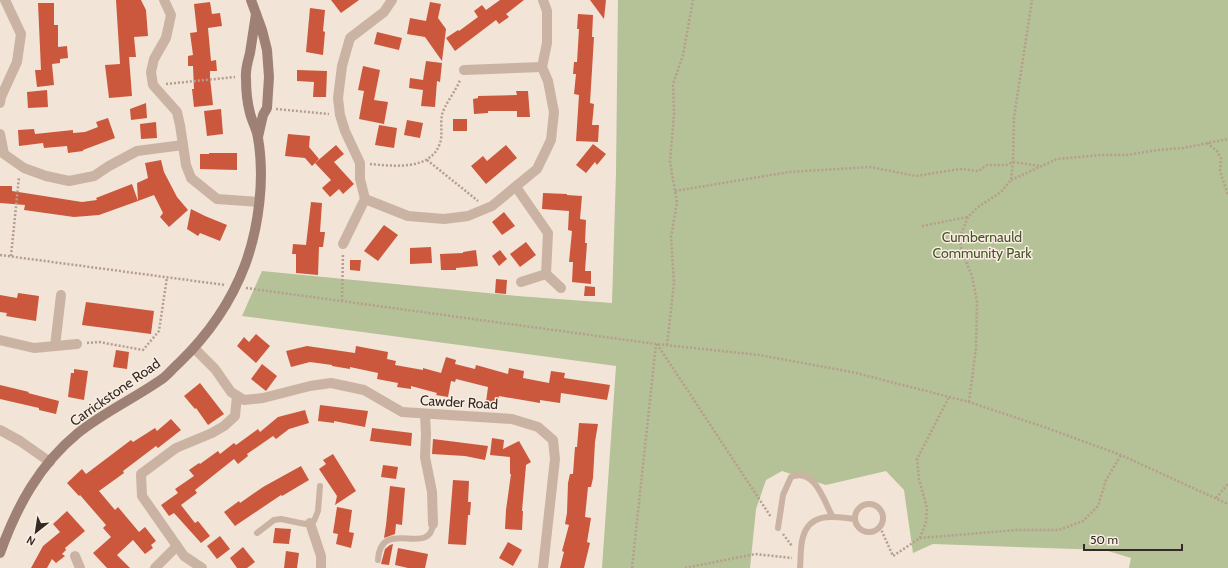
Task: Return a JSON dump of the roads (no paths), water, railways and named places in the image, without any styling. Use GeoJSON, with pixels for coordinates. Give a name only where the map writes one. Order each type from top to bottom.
{"type":"FeatureCollection","features":[{"type":"Feature","properties":{"kind":"street"},"geometry":{"type":"LineString","coordinates":[[0,103],[1,97],[17,62],[21,34],[5,0]]}},
{"type":"Feature","properties":{"kind":"street"},"geometry":{"type":"LineString","coordinates":[[164,0],[171,15],[166,38],[154,59],[151,72],[153,85],[177,112],[186,165],[191,178],[217,199],[259,202]]}},
{"type":"Feature","properties":{"kind":"street","name":"Carrickstone Road"},"geometry":{"type":"LineString","coordinates":[[251,0],[262,30],[267,50],[269,77],[267,108],[263,115],[258,137]]}},
{"type":"Feature","properties":{"kind":"street"},"geometry":{"type":"LineString","coordinates":[[343,244],[365,199],[360,179],[360,163],[345,131],[340,115],[338,98],[342,66],[350,38],[384,12],[392,0]]}},
{"type":"Feature","properties":{"kind":"street"},"geometry":{"type":"LineString","coordinates":[[365,199],[408,216],[444,219],[468,216],[492,206],[537,169],[550,140],[554,112],[548,81],[542,67],[547,43],[547,12],[543,0]]}},
{"type":"Feature","properties":{"kind":"street","name":"Carrickstone Road"},"geometry":{"type":"LineString","coordinates":[[0,553],[19,507],[36,478],[50,462],[78,433],[108,412],[163,378],[194,348],[220,314],[236,286],[253,240],[259,202],[260,172],[258,137],[250,114],[246,94],[246,76],[256,14]]}},
{"type":"Feature","properties":{"kind":"street"},"geometry":{"type":"LineString","coordinates":[[464,70],[542,67]]}},
{"type":"Feature","properties":{"kind":"street"},"geometry":{"type":"LineString","coordinates":[[0,134],[4,154],[20,166],[46,176],[69,181],[94,176],[137,151],[183,145]]}},
{"type":"Feature","properties":{"kind":"street"},"geometry":{"type":"LineString","coordinates":[[516,187],[548,233],[546,274]]}},
{"type":"Feature","properties":{"kind":"street"},"geometry":{"type":"LineString","coordinates":[[521,282],[546,274]]}},
{"type":"Feature","properties":{"kind":"street"},"geometry":{"type":"LineString","coordinates":[[546,274],[562,288]]}},
{"type":"Feature","properties":{"kind":"street"},"geometry":{"type":"LineString","coordinates":[[55,346],[61,295]]}},
{"type":"Feature","properties":{"kind":"street"},"geometry":{"type":"LineString","coordinates":[[0,340],[34,348],[77,344]]}},
{"type":"Feature","properties":{"kind":"street"},"geometry":{"type":"LineString","coordinates":[[194,348],[215,368],[231,392],[237,396],[236,416],[224,426],[212,433],[176,448],[141,474],[142,496],[184,556],[202,568]]}},
{"type":"Feature","properties":{"kind":"street","name":"Cawder Road"},"geometry":{"type":"LineString","coordinates":[[237,396],[244,400],[263,398],[310,386],[331,384],[364,390],[402,412],[512,419],[538,427],[553,440],[555,459],[543,568]]}},
{"type":"Feature","properties":{"kind":"street"},"geometry":{"type":"LineString","coordinates":[[425,414],[425,456],[432,492],[433,524]]}},
{"type":"Feature","properties":{"kind":"street"},"geometry":{"type":"LineString","coordinates":[[0,430],[20,441],[50,462]]}},
{"type":"Feature","properties":{"kind":"street"},"geometry":{"type":"LineString","coordinates":[[310,523],[321,556],[321,568]]}},
{"type":"Feature","properties":{"kind":"street"},"geometry":{"type":"LineString","coordinates":[[155,568],[177,546]]}},
{"type":"Feature","properties":{"kind":"street"},"geometry":{"type":"LineString","coordinates":[[76,556],[80,568]]}},
{"type":"Feature","properties":{"kind":"lane"},"geometry":{"type":"LineString","coordinates":[[778,528],[783,495],[791,477],[797,475],[804,475],[811,478],[832,516]]}},
{"type":"Feature","properties":{"kind":"lane"},"geometry":{"type":"LineString","coordinates":[[257,533],[274,520],[281,519],[304,524],[310,523],[317,516],[320,486]]}},
{"type":"Feature","properties":{"kind":"lane"},"geometry":{"type":"LineString","coordinates":[[869,504],[873,504],[881,510],[883,514],[880,527],[872,532],[867,532],[859,528],[855,519],[857,510],[860,507],[869,504]]}},
{"type":"Feature","properties":{"kind":"lane"},"geometry":{"type":"LineString","coordinates":[[800,568],[803,537],[808,525],[815,519],[832,516],[855,519]]}},
{"type":"Feature","properties":{"kind":"lane"},"geometry":{"type":"LineString","coordinates":[[378,560],[378,551],[383,544],[390,539],[398,537],[419,540],[425,538],[430,535],[433,530],[433,524]]}},
{"type":"Feature","properties":{"kind":"park label","name":"Cumbernauld Community Park"},"geometry":{"type":"Point","coordinates":[982,246]}}]}
